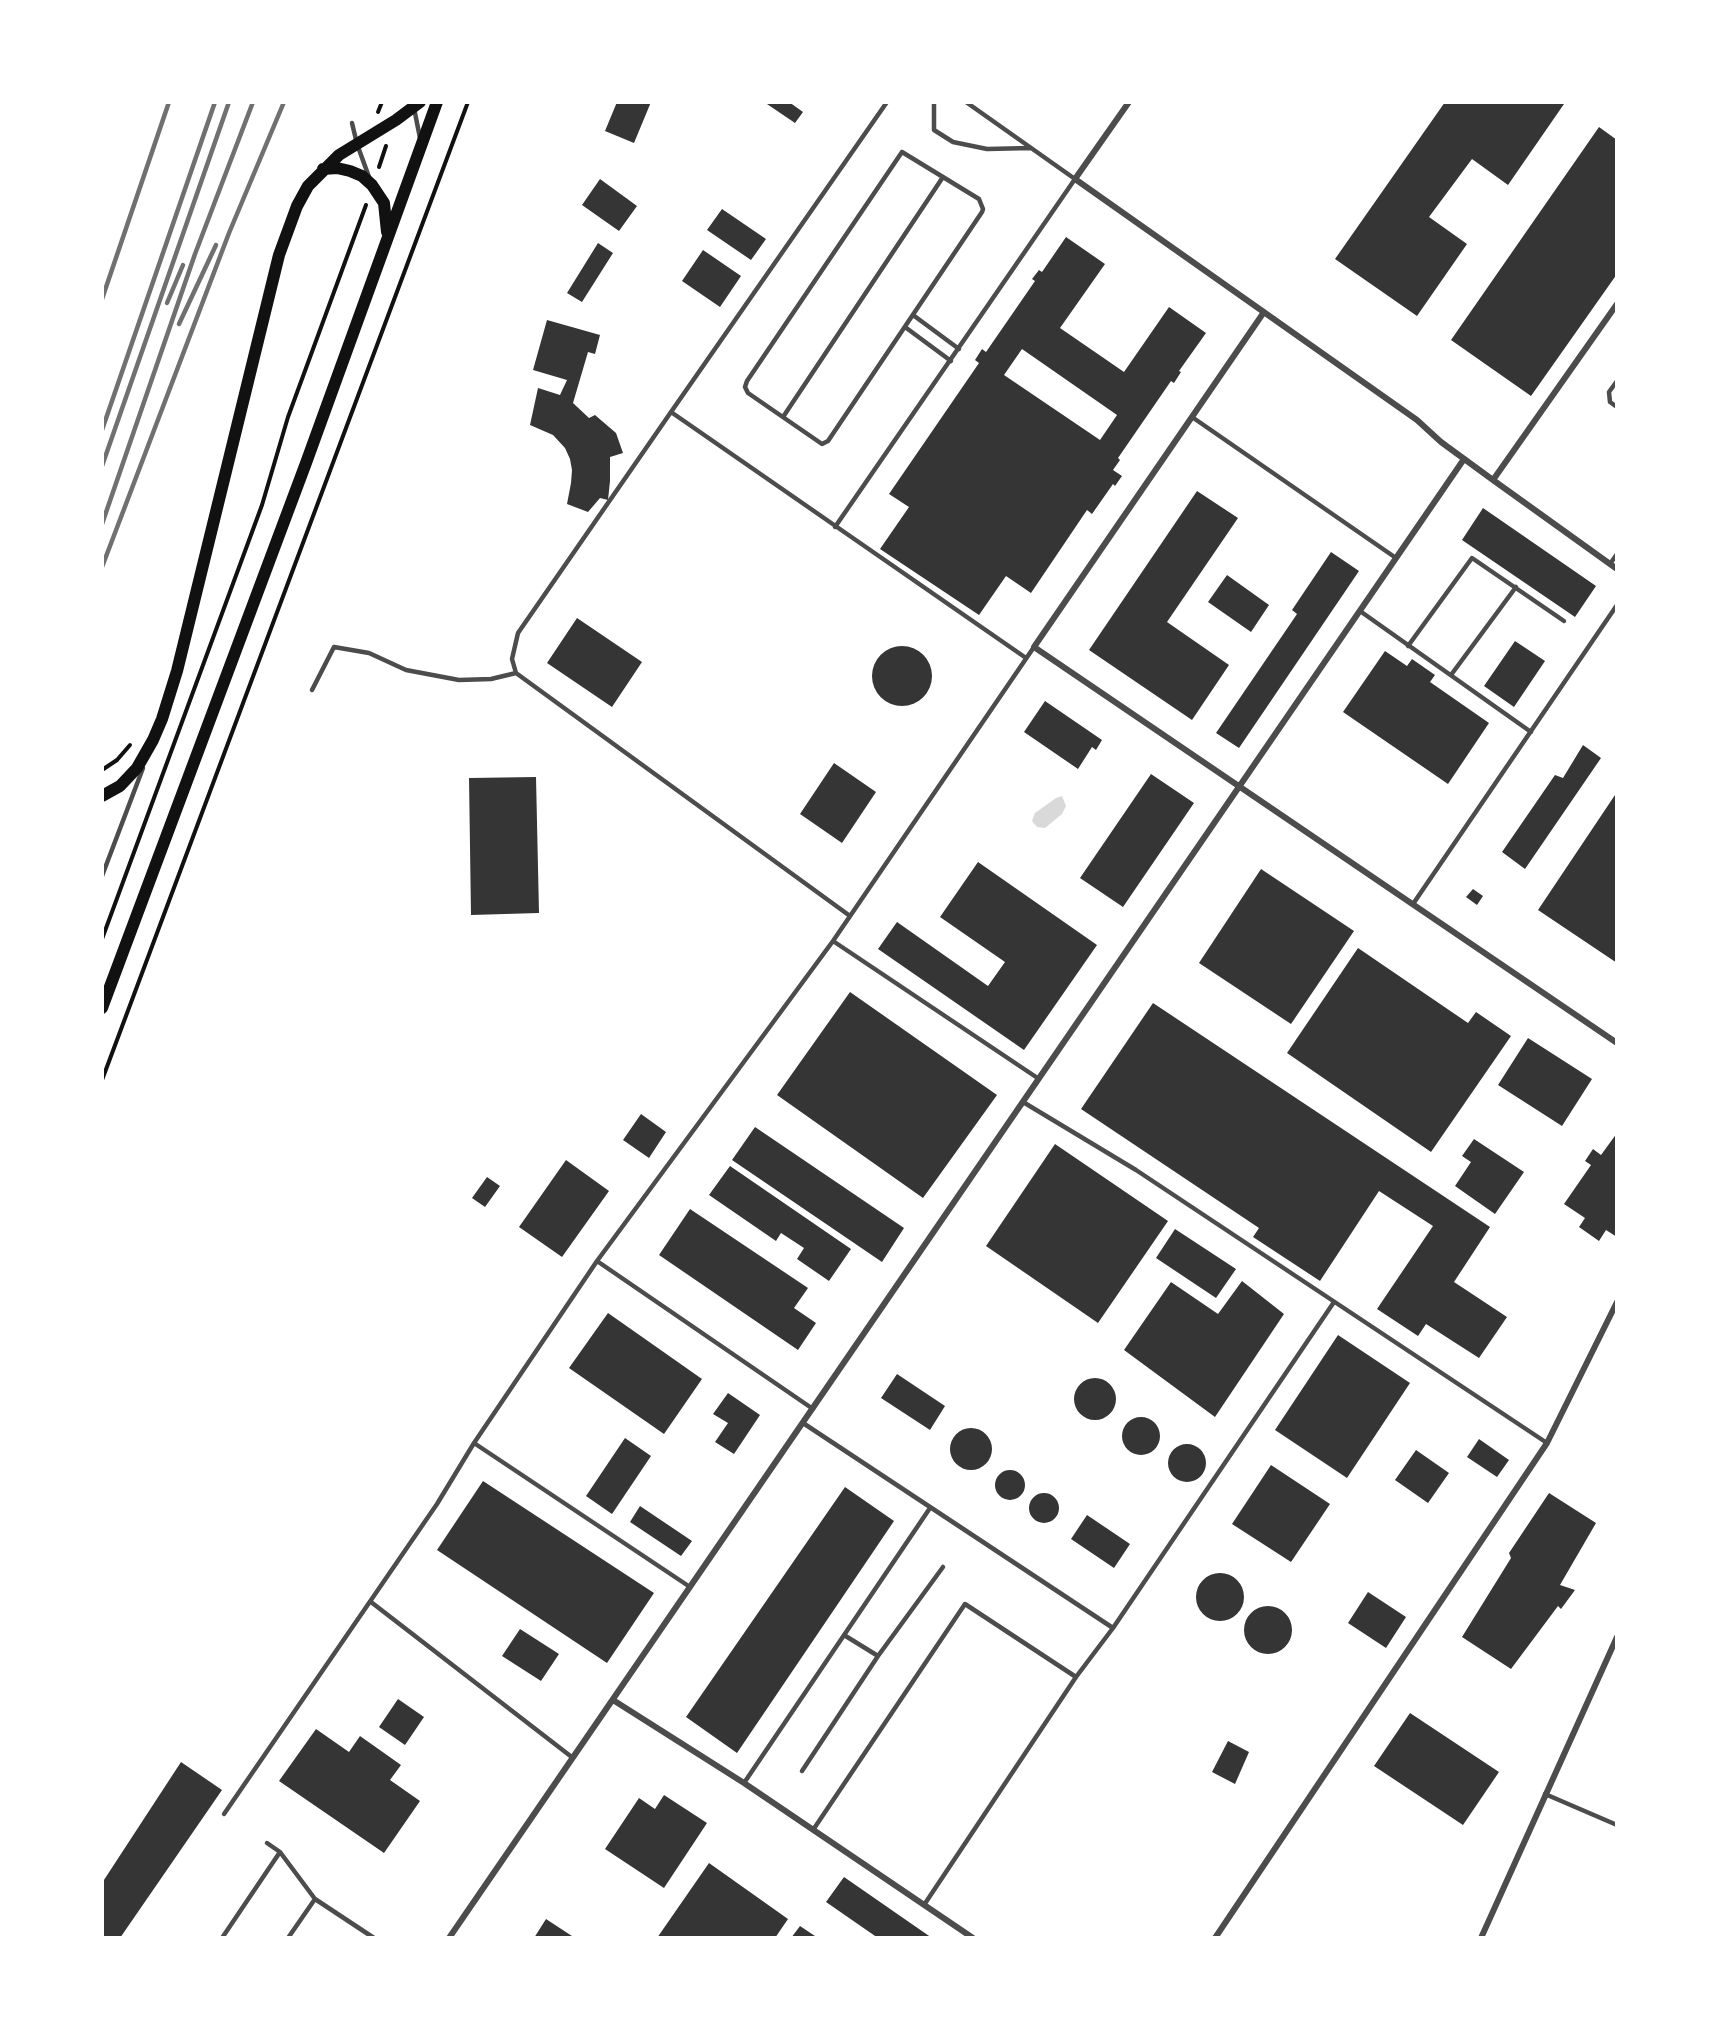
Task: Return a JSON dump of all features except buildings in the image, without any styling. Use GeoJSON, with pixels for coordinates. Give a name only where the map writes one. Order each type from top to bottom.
{"type":"FeatureCollection","features":[{"type":"Feature","properties":{"kind":"main road"},"geometry":{"type":"LineString","coordinates":[[102,1008],[306,463],[437,102]]}},
{"type":"Feature","properties":{"kind":"main road"},"geometry":{"type":"LineString","coordinates":[[102,796],[128,779],[137,768],[162,719],[177,671],[279,255],[297,206],[308,186],[339,155],[416,104]]}},
{"type":"Feature","properties":{"kind":"main road"},"geometry":{"type":"LineString","coordinates":[[323,169],[337,168],[350,171],[362,176],[372,185],[384,203],[388,239]]}},
{"type":"Feature","properties":{"kind":"street"},"geometry":{"type":"LineString","coordinates":[[1129,102],[1076,179],[1417,420],[1492,480],[1617,569]]}},
{"type":"Feature","properties":{"kind":"street"},"geometry":{"type":"LineString","coordinates":[[1492,480],[1617,304]]}},
{"type":"Feature","properties":{"kind":"street"},"geometry":{"type":"LineString","coordinates":[[1264,312],[1034,647],[1617,1043]]}},
{"type":"Feature","properties":{"kind":"street"},"geometry":{"type":"LineString","coordinates":[[449,1938],[1464,459]]}},
{"type":"Feature","properties":{"kind":"street"},"geometry":{"type":"LineString","coordinates":[[1215,1938],[1547,1443],[1617,1302]]}},
{"type":"Feature","properties":{"kind":"street"},"geometry":{"type":"LineString","coordinates":[[1481,1938],[1617,1637]]}},
{"type":"Feature","properties":{"kind":"street"},"geometry":{"type":"LineString","coordinates":[[613,1700],[744,1783],[974,1938]]}},
{"type":"Feature","properties":{"kind":"lane"},"geometry":{"type":"LineString","coordinates":[[850,916],[516,673],[512,659],[518,633],[887,102]]}},
{"type":"Feature","properties":{"kind":"lane"},"geometry":{"type":"LineString","coordinates":[[934,102],[934,129],[953,142],[987,148],[1031,148]]}},
{"type":"Feature","properties":{"kind":"lane"},"geometry":{"type":"LineString","coordinates":[[835,527],[1076,179],[966,102]]}},
{"type":"Feature","properties":{"kind":"lane"},"geometry":{"type":"LineString","coordinates":[[416,104],[421,144]]}},
{"type":"Feature","properties":{"kind":"lane"},"geometry":{"type":"LineString","coordinates":[[352,123],[372,185]]}},
{"type":"Feature","properties":{"kind":"lane"},"geometry":{"type":"LineString","coordinates":[[902,152],[979,199],[982,212],[913,315],[828,441],[822,444],[748,393],[745,387],[902,152]]}},
{"type":"Feature","properties":{"kind":"lane"},"geometry":{"type":"LineString","coordinates":[[783,417],[943,177]]}},
{"type":"Feature","properties":{"kind":"lane"},"geometry":{"type":"LineString","coordinates":[[913,315],[959,349]]}},
{"type":"Feature","properties":{"kind":"lane"},"geometry":{"type":"LineString","coordinates":[[905,327],[951,361]]}},
{"type":"Feature","properties":{"kind":"lane"},"geometry":{"type":"LineString","coordinates":[[1617,381],[1609,392],[1610,402],[1617,407]]}},
{"type":"Feature","properties":{"kind":"lane"},"geometry":{"type":"LineString","coordinates":[[671,412],[1026,658]]}},
{"type":"Feature","properties":{"kind":"lane"},"geometry":{"type":"LineString","coordinates":[[1192,417],[1396,558]]}},
{"type":"Feature","properties":{"kind":"lane"},"geometry":{"type":"LineString","coordinates":[[1610,564],[1617,554]]}},
{"type":"Feature","properties":{"kind":"lane"},"geometry":{"type":"LineString","coordinates":[[1408,646],[1472,558],[1564,621]]}},
{"type":"Feature","properties":{"kind":"lane"},"geometry":{"type":"LineString","coordinates":[[1451,675],[1515,587]]}},
{"type":"Feature","properties":{"kind":"lane"},"geometry":{"type":"LineString","coordinates":[[1413,904],[1617,605]]}},
{"type":"Feature","properties":{"kind":"lane"},"geometry":{"type":"LineString","coordinates":[[1360,611],[1530,732]]}},
{"type":"Feature","properties":{"kind":"lane"},"geometry":{"type":"LineString","coordinates":[[312,690],[334,647],[369,653],[406,670],[455,679],[491,679],[516,673]]}},
{"type":"Feature","properties":{"kind":"lane"},"geometry":{"type":"LineString","coordinates":[[224,1814],[437,1504],[474,1443],[597,1261],[833,941],[1034,647]]}},
{"type":"Feature","properties":{"kind":"lane"},"geometry":{"type":"LineString","coordinates":[[102,876],[153,740]]}},
{"type":"Feature","properties":{"kind":"lane"},"geometry":{"type":"LineString","coordinates":[[833,941],[1039,1079]]}},
{"type":"Feature","properties":{"kind":"lane"},"geometry":{"type":"LineString","coordinates":[[1023,1102],[1136,1170],[1547,1443]]}},
{"type":"Feature","properties":{"kind":"lane"},"geometry":{"type":"LineString","coordinates":[[597,1261],[813,1409]]}},
{"type":"Feature","properties":{"kind":"lane"},"geometry":{"type":"LineString","coordinates":[[924,1905],[1334,1302]]}},
{"type":"Feature","properties":{"kind":"lane"},"geometry":{"type":"LineString","coordinates":[[803,1423],[1113,1628]]}},
{"type":"Feature","properties":{"kind":"lane"},"geometry":{"type":"LineString","coordinates":[[474,1443],[690,1587]]}},
{"type":"Feature","properties":{"kind":"lane"},"geometry":{"type":"LineString","coordinates":[[744,1783],[930,1508]]}},
{"type":"Feature","properties":{"kind":"lane"},"geometry":{"type":"LineString","coordinates":[[802,1772],[878,1656],[943,1567]]}},
{"type":"Feature","properties":{"kind":"lane"},"geometry":{"type":"LineString","coordinates":[[370,1602],[573,1758]]}},
{"type":"Feature","properties":{"kind":"lane"},"geometry":{"type":"LineString","coordinates":[[813,1830],[965,1604],[1077,1677]]}},
{"type":"Feature","properties":{"kind":"lane"},"geometry":{"type":"LineString","coordinates":[[844,1635],[878,1656]]}},
{"type":"Feature","properties":{"kind":"lane"},"geometry":{"type":"LineString","coordinates":[[1545,1794],[1617,1825]]}},
{"type":"Feature","properties":{"kind":"lane"},"geometry":{"type":"LineString","coordinates":[[267,1843],[280,1852],[315,1899],[374,1938]]}},
{"type":"Feature","properties":{"kind":"lane"},"geometry":{"type":"LineString","coordinates":[[222,1938],[280,1852]]}},
{"type":"Feature","properties":{"kind":"lane"},"geometry":{"type":"LineString","coordinates":[[288,1938],[315,1899]]}},
{"type":"Feature","properties":{"kind":"path"},"geometry":{"type":"LineString","coordinates":[[102,1080],[468,102]]}},
{"type":"Feature","properties":{"kind":"path"},"geometry":{"type":"LineString","coordinates":[[102,939],[262,505],[288,417],[386,147],[378,113]]}},
{"type":"Feature","properties":{"kind":"shaded area"},"geometry":{"type":"Polygon","coordinates":[[[1062,796],[1066,806],[1062,814],[1045,828],[1037,827],[1032,821],[1035,813],[1062,796]]]}},
{"type":"Feature","properties":{"kind":"railway"},"geometry":{"type":"LineString","coordinates":[[102,299],[169,102]]}},
{"type":"Feature","properties":{"kind":"railway"},"geometry":{"type":"LineString","coordinates":[[102,430],[215,102]]}},
{"type":"Feature","properties":{"kind":"railway"},"geometry":{"type":"LineString","coordinates":[[102,466],[229,102]]}},
{"type":"Feature","properties":{"kind":"railway"},"geometry":{"type":"LineString","coordinates":[[102,524],[195,254],[253,102]]}},
{"type":"Feature","properties":{"kind":"railway"},"geometry":{"type":"LineString","coordinates":[[102,567],[229,233],[284,102]]}},
{"type":"Feature","properties":{"kind":"railway"},"geometry":{"type":"LineString","coordinates":[[179,324],[216,245]]}},
{"type":"Feature","properties":{"kind":"railway"},"geometry":{"type":"LineString","coordinates":[[167,303],[183,265]]}}]}
